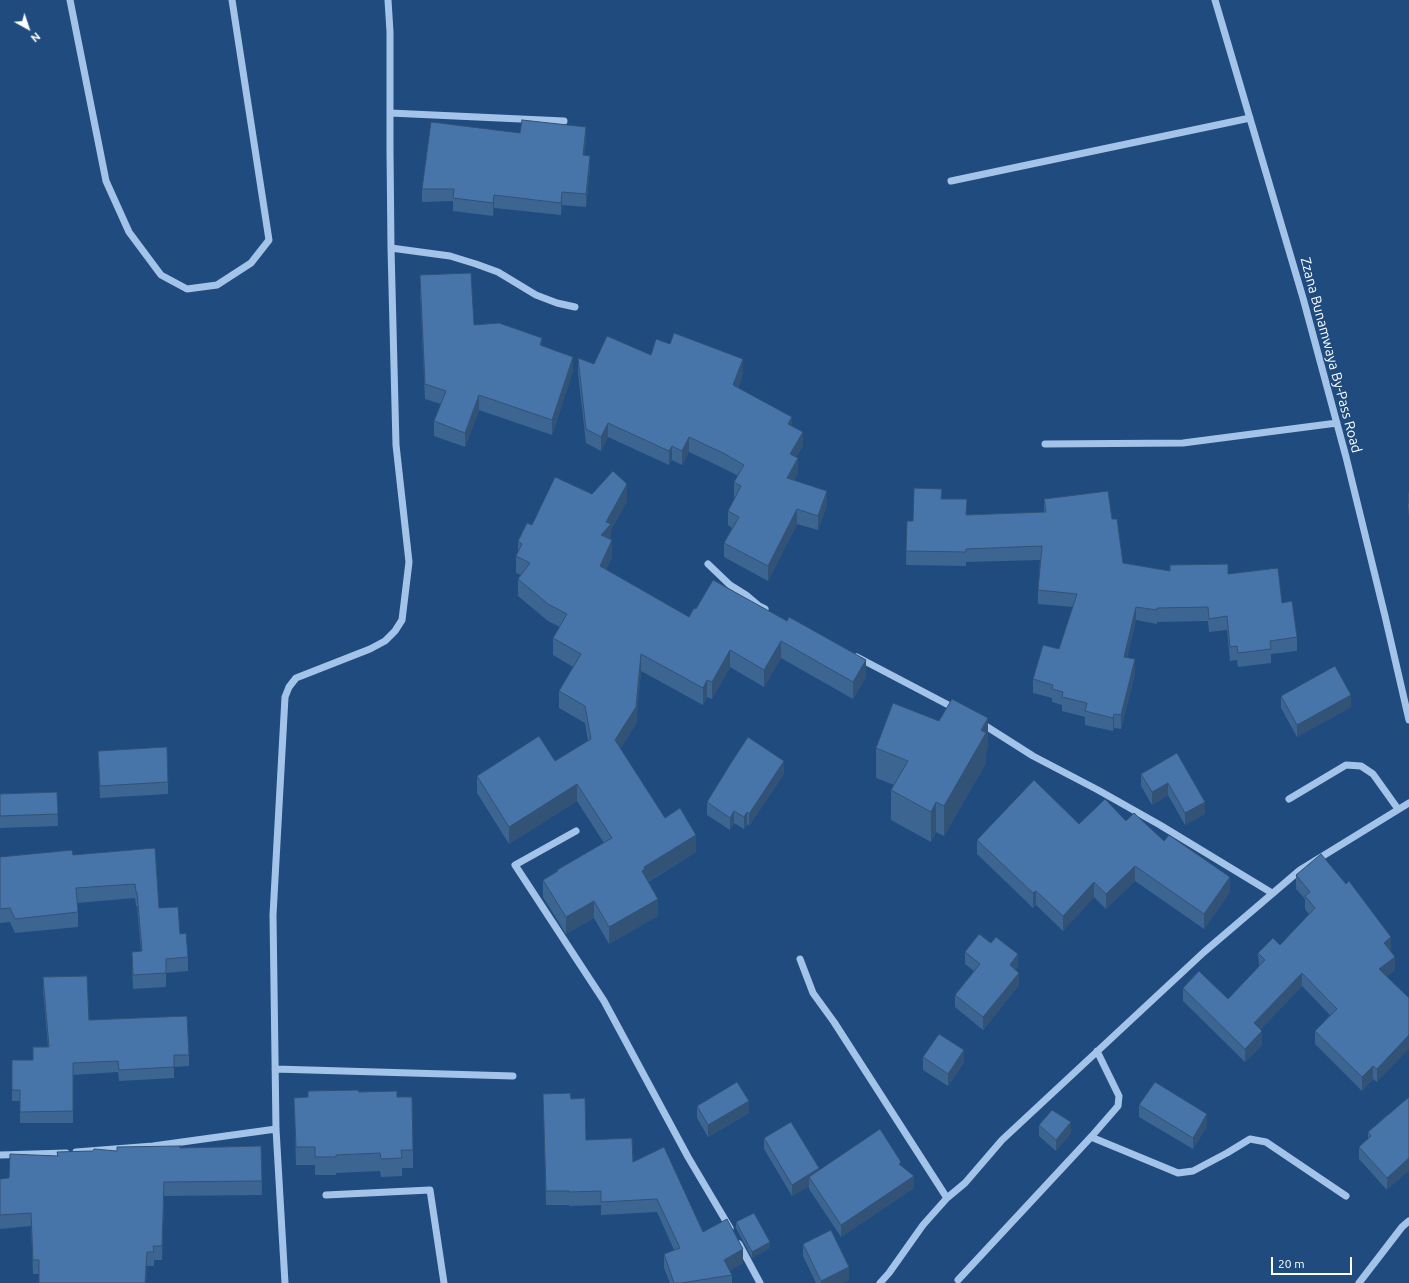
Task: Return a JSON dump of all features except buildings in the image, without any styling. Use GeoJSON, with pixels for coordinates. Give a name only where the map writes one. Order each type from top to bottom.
{"type":"FeatureCollection","features":[{"type":"Feature","properties":{"kind":"street"},"geometry":{"type":"LineString","coordinates":[[70,0],[106,181],[129,232],[160,275],[187,289],[217,285],[251,263],[269,240],[232,0]]}},
{"type":"Feature","properties":{"kind":"street"},"geometry":{"type":"LineString","coordinates":[[285,1283],[276,1129],[273,915],[285,697],[289,687],[296,678],[385,641],[395,631],[402,620],[409,562],[396,445],[391,248],[390,32],[388,0]]}},
{"type":"Feature","properties":{"kind":"street","name":"Zzana Bunamwaya By-Pass Road"},"geometry":{"type":"LineString","coordinates":[[1215,0],[1303,298],[1337,423],[1406,690],[1409,720]]}},
{"type":"Feature","properties":{"kind":"street"},"geometry":{"type":"LineString","coordinates":[[390,113],[564,121]]}},
{"type":"Feature","properties":{"kind":"street"},"geometry":{"type":"LineString","coordinates":[[951,181],[1250,118]]}},
{"type":"Feature","properties":{"kind":"street"},"geometry":{"type":"LineString","coordinates":[[391,248],[450,256],[476,264],[498,272],[536,295],[557,303],[575,307]]}},
{"type":"Feature","properties":{"kind":"street"},"geometry":{"type":"LineString","coordinates":[[1045,444],[1183,443],[1337,423]]}},
{"type":"Feature","properties":{"kind":"street"},"geometry":{"type":"LineString","coordinates":[[708,564],[730,585],[746,595],[759,606],[772,613]]}},
{"type":"Feature","properties":{"kind":"street"},"geometry":{"type":"LineString","coordinates":[[847,652],[964,713]]}},
{"type":"Feature","properties":{"kind":"street"},"geometry":{"type":"LineString","coordinates":[[976,720],[1033,756],[1160,825],[1272,893]]}},
{"type":"Feature","properties":{"kind":"street"},"geometry":{"type":"LineString","coordinates":[[1289,799],[1346,765],[1361,766],[1372,774],[1398,809]]}},
{"type":"Feature","properties":{"kind":"street"},"geometry":{"type":"LineString","coordinates":[[880,1283],[889,1273],[923,1225],[947,1198],[965,1183],[1002,1140],[1204,952],[1300,870],[1409,803]]}},
{"type":"Feature","properties":{"kind":"street"},"geometry":{"type":"LineString","coordinates":[[576,830],[516,865],[604,1001],[688,1157],[732,1232]]}},
{"type":"Feature","properties":{"kind":"street"},"geometry":{"type":"LineString","coordinates":[[800,959],[813,993],[834,1022],[947,1198]]}},
{"type":"Feature","properties":{"kind":"street"},"geometry":{"type":"LineString","coordinates":[[958,1280],[1118,1106],[1119,1096],[1097,1050]]}},
{"type":"Feature","properties":{"kind":"street"},"geometry":{"type":"LineString","coordinates":[[275,1069],[513,1076]]}},
{"type":"Feature","properties":{"kind":"street"},"geometry":{"type":"LineString","coordinates":[[0,1155],[43,1154],[153,1146],[276,1129]]}},
{"type":"Feature","properties":{"kind":"street"},"geometry":{"type":"LineString","coordinates":[[1092,1136],[1178,1173],[1193,1170],[1227,1153],[1250,1139],[1266,1142],[1346,1196]]}},
{"type":"Feature","properties":{"kind":"street"},"geometry":{"type":"LineString","coordinates":[[326,1196],[430,1190],[444,1283]]}},
{"type":"Feature","properties":{"kind":"street"},"geometry":{"type":"LineString","coordinates":[[1359,1283],[1402,1227],[1409,1221]]}},
{"type":"Feature","properties":{"kind":"street"},"geometry":{"type":"LineString","coordinates":[[736,1239],[760,1283]]}}]}
